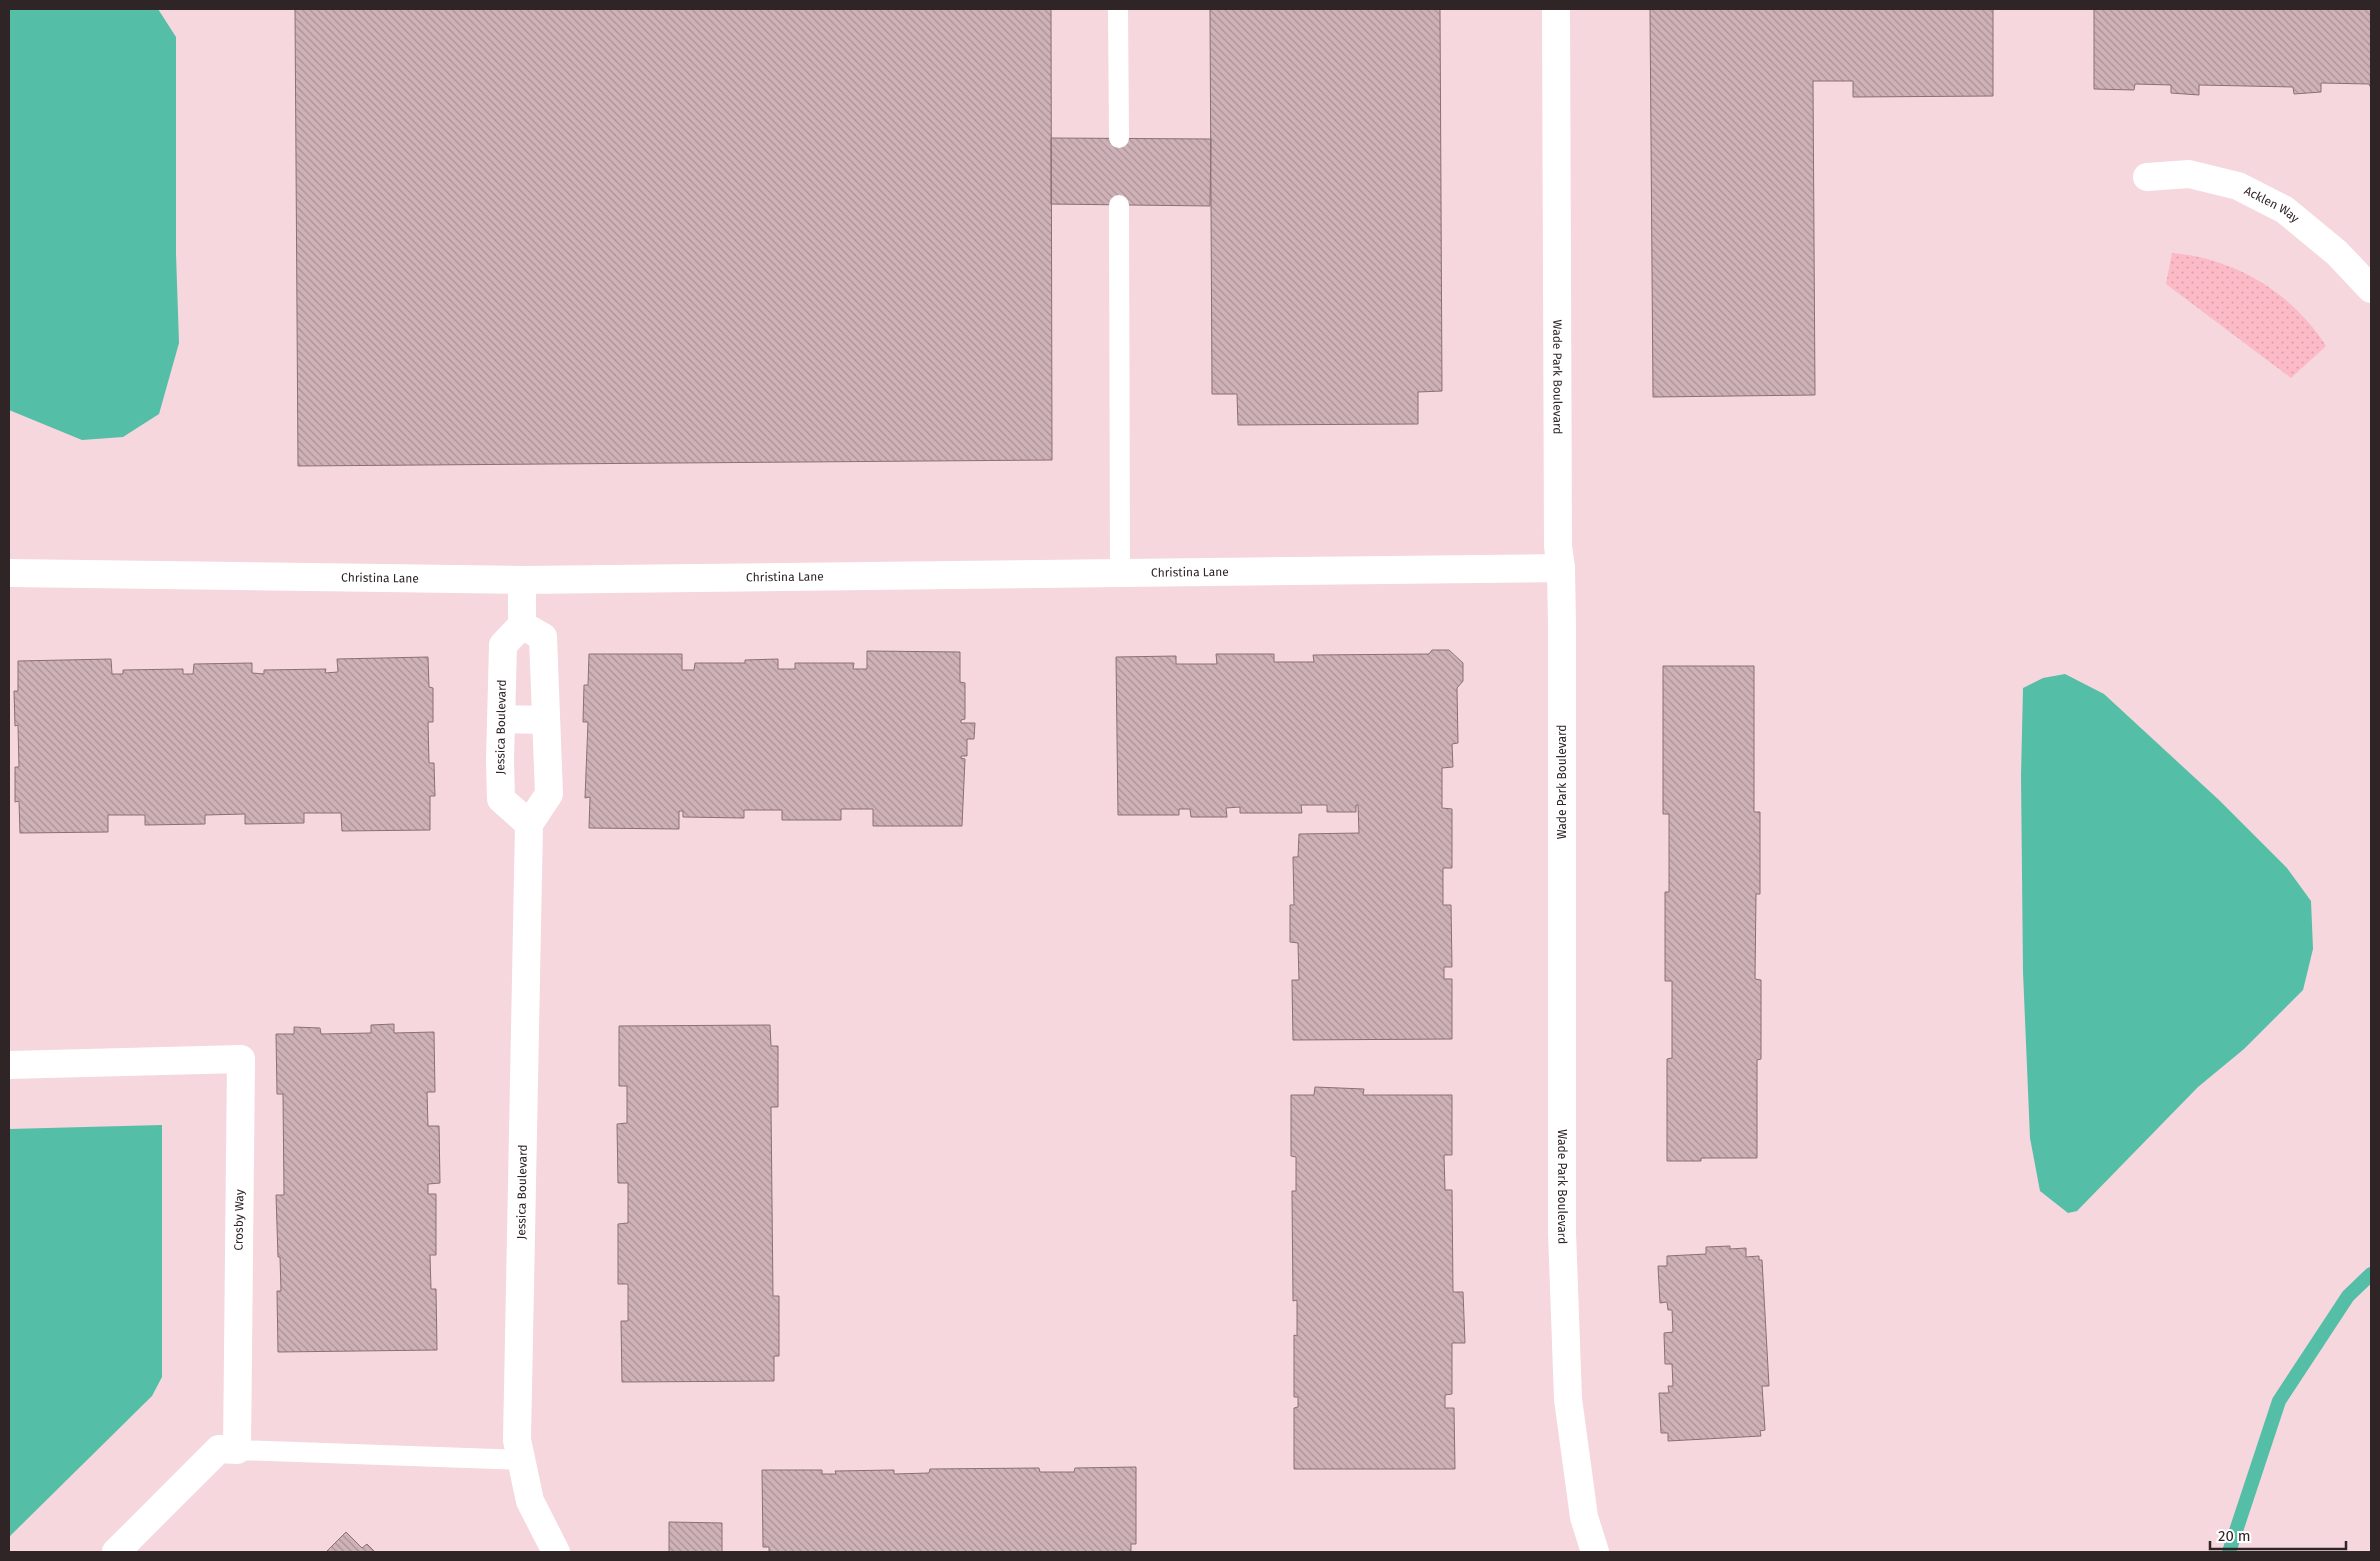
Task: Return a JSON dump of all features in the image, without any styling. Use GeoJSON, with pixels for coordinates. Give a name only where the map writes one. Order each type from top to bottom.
{"type":"FeatureCollection","features":[{"type":"Feature","properties":{"kind":"street","name":"Wade Park Boulevard"},"geometry":{"type":"LineString","coordinates":[[1556,9],[1558,546],[1561,568],[1562,1251],[1568,1399],[1584,1516],[1595,1552]]}},
{"type":"Feature","properties":{"kind":"street","name":"Acklen Way"},"geometry":{"type":"LineString","coordinates":[[2147,176],[2189,174],[2238,186],[2285,210],[2337,253],[2369,283]]}},
{"type":"Feature","properties":{"kind":"street","name":"Christina Lane"},"geometry":{"type":"LineString","coordinates":[[9,573],[522,580],[1561,568]]}},
{"type":"Feature","properties":{"kind":"street"},"geometry":{"type":"LineString","coordinates":[[522,580],[522,625],[542,637],[549,794],[529,824]]}},
{"type":"Feature","properties":{"kind":"street","name":"Jessica Boulevard"},"geometry":{"type":"LineString","coordinates":[[522,625],[503,645],[501,719],[502,799],[529,824],[517,1440],[530,1501],[556,1552]]}},
{"type":"Feature","properties":{"kind":"street"},"geometry":{"type":"LineString","coordinates":[[501,719],[546,720]]}},
{"type":"Feature","properties":{"kind":"street","name":"Crosby Way"},"geometry":{"type":"LineString","coordinates":[[9,1065],[241,1059],[237,1450]]}},
{"type":"Feature","properties":{"kind":"street"},"geometry":{"type":"LineString","coordinates":[[116,1552],[219,1449],[237,1450]]}},
{"type":"Feature","properties":{"kind":"lane"},"geometry":{"type":"LineString","coordinates":[[1118,9],[1119,138]]}},
{"type":"Feature","properties":{"kind":"lane"},"geometry":{"type":"LineString","coordinates":[[1119,205],[1120,573]]}},
{"type":"Feature","properties":{"kind":"lane"},"geometry":{"type":"LineString","coordinates":[[237,1450],[522,1460]]}},
{"type":"Feature","properties":{"kind":"shaded area"},"geometry":{"type":"Polygon","coordinates":[[[9,9],[158,9],[176,37],[176,254],[179,343],[159,414],[123,437],[82,440],[9,410],[9,9]]]}},
{"type":"Feature","properties":{"kind":"shaded area"},"geometry":{"type":"Polygon","coordinates":[[[2172,253],[2218,262],[2260,282],[2296,310],[2326,346],[2291,378],[2166,284],[2172,253]]]}},
{"type":"Feature","properties":{"kind":"shaded area"},"geometry":{"type":"Polygon","coordinates":[[[2065,674],[2104,694],[2219,800],[2287,868],[2311,901],[2313,949],[2303,990],[2244,1049],[2198,1087],[2077,1211],[2068,1213],[2040,1191],[2030,1138],[2023,972],[2021,776],[2023,688],[2043,678],[2065,674]]]}},
{"type":"Feature","properties":{"kind":"shaded area"},"geometry":{"type":"Polygon","coordinates":[[[162,1125],[162,1377],[152,1396],[9,1537],[9,1129],[162,1125]]]}},
{"type":"Feature","properties":{"kind":"building"},"geometry":{"type":"Polygon","coordinates":[[[295,9],[1051,9],[1052,460],[298,466],[295,9]]]}},
{"type":"Feature","properties":{"kind":"building"},"geometry":{"type":"Polygon","coordinates":[[[1210,9],[1440,9],[1442,391],[1418,392],[1418,424],[1238,425],[1237,394],[1212,394],[1210,9]]]}},
{"type":"Feature","properties":{"kind":"building"},"geometry":{"type":"Polygon","coordinates":[[[1650,9],[1993,9],[1993,96],[1853,97],[1853,81],[1813,81],[1815,395],[1653,397],[1650,9]]]}},
{"type":"Feature","properties":{"kind":"building"},"geometry":{"type":"Polygon","coordinates":[[[2094,9],[2371,9],[2371,88],[2369,84],[2321,83],[2321,92],[2294,94],[2293,87],[2199,85],[2199,95],[2171,93],[2171,85],[2135,84],[2134,90],[2094,89],[2094,9]]]}},
{"type":"Feature","properties":{"kind":"building"},"geometry":{"type":"Polygon","coordinates":[[[1051,138],[1211,139],[1210,206],[1051,204],[1051,138]]]}},
{"type":"Feature","properties":{"kind":"building"},"geometry":{"type":"Polygon","coordinates":[[[1432,650],[1449,650],[1463,663],[1463,681],[1457,688],[1458,743],[1452,744],[1453,767],[1442,768],[1442,808],[1452,809],[1452,868],[1443,868],[1443,905],[1451,905],[1452,967],[1444,967],[1444,979],[1452,979],[1452,1039],[1293,1040],[1292,980],[1299,980],[1298,943],[1290,942],[1290,905],[1294,905],[1293,857],[1298,857],[1299,834],[1359,833],[1358,805],[1356,805],[1356,812],[1327,812],[1327,805],[1301,805],[1302,813],[1240,813],[1240,807],[1226,808],[1227,817],[1191,817],[1190,809],[1179,809],[1179,815],[1118,815],[1116,657],[1176,656],[1176,664],[1217,664],[1216,654],[1274,654],[1274,662],[1314,662],[1313,655],[1429,654],[1432,650]]]}},
{"type":"Feature","properties":{"kind":"building"},"geometry":{"type":"Polygon","coordinates":[[[867,651],[960,652],[960,682],[965,683],[965,719],[961,720],[961,723],[975,723],[974,739],[967,739],[967,756],[961,756],[961,758],[965,759],[962,826],[873,826],[873,809],[841,809],[841,820],[782,820],[782,810],[744,810],[744,818],[683,817],[683,811],[679,811],[679,829],[589,828],[590,797],[585,798],[588,722],[583,722],[584,685],[588,685],[589,654],[682,654],[682,670],[694,670],[695,663],[745,663],[745,660],[778,659],[778,669],[795,669],[795,663],[854,663],[853,669],[867,669],[867,651]]]}},
{"type":"Feature","properties":{"kind":"building"},"geometry":{"type":"Polygon","coordinates":[[[428,657],[429,687],[433,688],[433,722],[428,722],[429,763],[434,763],[435,796],[430,796],[430,830],[342,831],[341,813],[304,813],[304,823],[245,824],[245,814],[205,815],[205,824],[145,825],[145,815],[108,815],[108,832],[20,833],[19,801],[15,802],[15,767],[19,767],[18,725],[15,726],[14,691],[18,691],[18,661],[111,659],[112,674],[123,674],[123,670],[183,669],[183,674],[193,674],[194,664],[252,663],[252,673],[264,674],[264,670],[326,669],[325,673],[338,672],[337,659],[428,657]]]}},
{"type":"Feature","properties":{"kind":"building"},"geometry":{"type":"Polygon","coordinates":[[[1663,666],[1754,666],[1754,812],[1760,812],[1760,894],[1756,894],[1755,979],[1761,980],[1761,1059],[1757,1060],[1757,1158],[1701,1158],[1701,1161],[1667,1161],[1667,1059],[1672,1058],[1672,981],[1665,981],[1665,892],[1669,892],[1669,814],[1663,814],[1663,666]]]}},
{"type":"Feature","properties":{"kind":"building"},"geometry":{"type":"Polygon","coordinates":[[[394,1024],[394,1033],[434,1032],[435,1092],[427,1092],[428,1126],[439,1126],[440,1183],[428,1184],[428,1194],[436,1194],[436,1255],[430,1255],[431,1289],[436,1289],[437,1350],[278,1352],[277,1291],[281,1291],[276,1195],[284,1195],[283,1094],[277,1094],[276,1034],[294,1034],[294,1027],[320,1028],[321,1034],[371,1033],[371,1025],[394,1024]]]}},
{"type":"Feature","properties":{"kind":"building"},"geometry":{"type":"Polygon","coordinates":[[[770,1025],[771,1046],[778,1046],[778,1107],[771,1107],[773,1296],[779,1296],[779,1356],[774,1356],[774,1381],[622,1382],[621,1321],[628,1321],[628,1284],[618,1284],[618,1224],[628,1223],[628,1183],[618,1183],[617,1124],[627,1123],[627,1086],[619,1086],[619,1026],[770,1025]]]}},
{"type":"Feature","properties":{"kind":"building"},"geometry":{"type":"Polygon","coordinates":[[[1315,1087],[1364,1089],[1363,1095],[1452,1095],[1452,1155],[1444,1155],[1445,1190],[1452,1190],[1453,1292],[1463,1292],[1465,1343],[1452,1343],[1452,1394],[1445,1395],[1445,1408],[1454,1408],[1455,1469],[1294,1469],[1294,1408],[1298,1407],[1298,1397],[1294,1397],[1294,1335],[1297,1336],[1297,1300],[1293,1301],[1292,1191],[1296,1191],[1296,1157],[1291,1156],[1291,1095],[1314,1095],[1315,1087]]]}},
{"type":"Feature","properties":{"kind":"building"},"geometry":{"type":"Polygon","coordinates":[[[1730,1246],[1730,1249],[1746,1248],[1746,1257],[1759,1256],[1759,1260],[1762,1260],[1769,1386],[1762,1386],[1765,1430],[1760,1431],[1761,1436],[1668,1441],[1668,1433],[1661,1433],[1659,1393],[1669,1393],[1668,1386],[1673,1386],[1672,1364],[1665,1364],[1664,1333],[1673,1332],[1672,1310],[1668,1310],[1667,1302],[1660,1303],[1658,1266],[1667,1266],[1667,1256],[1706,1254],[1706,1247],[1730,1246]]]}},
{"type":"Feature","properties":{"kind":"building"},"geometry":{"type":"Polygon","coordinates":[[[1136,1467],[1136,1544],[1131,1544],[1131,1552],[769,1552],[769,1547],[763,1547],[762,1470],[822,1470],[822,1474],[836,1474],[835,1471],[894,1470],[894,1474],[929,1473],[930,1469],[1039,1468],[1040,1472],[1074,1472],[1075,1468],[1136,1467]]]}},
{"type":"Feature","properties":{"kind":"building"},"geometry":{"type":"Polygon","coordinates":[[[669,1522],[722,1523],[722,1552],[669,1552],[669,1522]]]}},
{"type":"Feature","properties":{"kind":"building"},"geometry":{"type":"Polygon","coordinates":[[[346,1532],[362,1548],[367,1544],[375,1552],[326,1552],[346,1532]]]}},
{"type":"Feature","properties":{"kind":"waterway"},"geometry":{"type":"LineString","coordinates":[[2229,1552],[2279,1401],[2348,1296],[2371,1274]]}}]}
